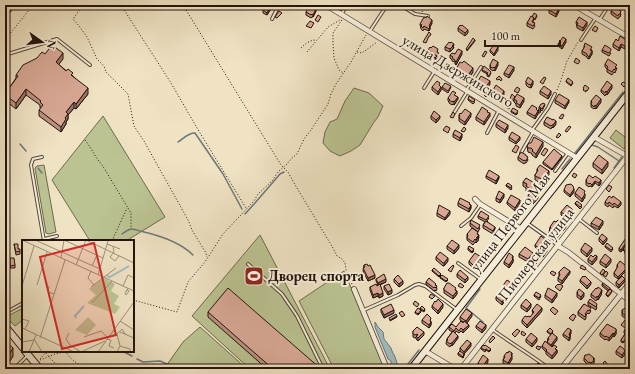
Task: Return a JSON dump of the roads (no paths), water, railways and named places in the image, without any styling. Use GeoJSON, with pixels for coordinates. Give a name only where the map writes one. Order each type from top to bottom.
{"type":"FeatureCollection","features":[{"type":"Feature","properties":{"kind":"street"},"geometry":{"type":"LineString","coordinates":[[5,13],[12,5]]}},
{"type":"Feature","properties":{"kind":"street","name":"улица Дзержинского"},"geometry":{"type":"LineString","coordinates":[[326,5],[577,158]]}},
{"type":"Feature","properties":{"kind":"street"},"geometry":{"type":"LineString","coordinates":[[574,5],[582,7],[597,19],[630,38]]}},
{"type":"Feature","properties":{"kind":"street","name":"улица Первого Мая"},"geometry":{"type":"LineString","coordinates":[[411,369],[630,91]]}},
{"type":"Feature","properties":{"kind":"street"},"geometry":{"type":"LineString","coordinates":[[594,137],[629,156]]}},
{"type":"Feature","properties":{"kind":"street","name":"Пионерская улица"},"geometry":{"type":"LineString","coordinates":[[461,369],[629,156]]}},
{"type":"Feature","properties":{"kind":"street"},"geometry":{"type":"LineString","coordinates":[[475,199],[480,204],[521,229]]}},
{"type":"Feature","properties":{"kind":"street"},"geometry":{"type":"LineString","coordinates":[[558,246],[568,252],[630,301]]}},
{"type":"Feature","properties":{"kind":"street"},"geometry":{"type":"LineString","coordinates":[[561,369],[630,283]]}},
{"type":"Feature","properties":{"kind":"street"},"geometry":{"type":"LineString","coordinates":[[354,289],[364,310],[387,369]]}},
{"type":"Feature","properties":{"kind":"street"},"geometry":{"type":"LineString","coordinates":[[5,326],[22,347]]}},
{"type":"Feature","properties":{"kind":"street"},"geometry":{"type":"LineString","coordinates":[[425,351],[454,369]]}},
{"type":"Feature","properties":{"kind":"street"},"geometry":{"type":"LineString","coordinates":[[27,353],[40,369]]}},
{"type":"Feature","properties":{"kind":"lane"},"geometry":{"type":"LineString","coordinates":[[272,19],[279,5]]}},
{"type":"Feature","properties":{"kind":"lane"},"geometry":{"type":"LineString","coordinates":[[341,14],[347,5]]}},
{"type":"Feature","properties":{"kind":"lane"},"geometry":{"type":"LineString","coordinates":[[370,32],[387,5]]}},
{"type":"Feature","properties":{"kind":"lane"},"geometry":{"type":"LineString","coordinates":[[400,5],[412,12],[428,16]]}},
{"type":"Feature","properties":{"kind":"lane"},"geometry":{"type":"LineString","coordinates":[[581,40],[609,5]]}},
{"type":"Feature","properties":{"kind":"lane"},"geometry":{"type":"LineString","coordinates":[[5,58],[8,54],[57,39],[90,65]]}},
{"type":"Feature","properties":{"kind":"lane"},"geometry":{"type":"LineString","coordinates":[[454,113],[481,67]]}},
{"type":"Feature","properties":{"kind":"lane"},"geometry":{"type":"LineString","coordinates":[[424,88],[435,71]]}},
{"type":"Feature","properties":{"kind":"lane"},"geometry":{"type":"LineString","coordinates":[[521,153],[555,94]]}},
{"type":"Feature","properties":{"kind":"lane"},"geometry":{"type":"LineString","coordinates":[[487,133],[499,111]]}},
{"type":"Feature","properties":{"kind":"lane"},"geometry":{"type":"LineString","coordinates":[[555,171],[568,153]]}},
{"type":"Feature","properties":{"kind":"lane"},"geometry":{"type":"LineString","coordinates":[[42,157],[33,159],[31,165],[44,240],[57,236]]}},
{"type":"Feature","properties":{"kind":"lane"},"geometry":{"type":"LineString","coordinates":[[461,226],[471,218],[480,204]]}},
{"type":"Feature","properties":{"kind":"lane"},"geometry":{"type":"LineString","coordinates":[[579,219],[597,233]]}},
{"type":"Feature","properties":{"kind":"lane"},"geometry":{"type":"LineString","coordinates":[[526,222],[558,246]]}},
{"type":"Feature","properties":{"kind":"lane"},"geometry":{"type":"LineString","coordinates":[[248,264],[282,294],[297,316],[323,369]]}},
{"type":"Feature","properties":{"kind":"lane"},"geometry":{"type":"LineString","coordinates":[[458,264],[481,280]]}},
{"type":"Feature","properties":{"kind":"lane"},"geometry":{"type":"LineString","coordinates":[[364,310],[419,284],[457,310]]}},
{"type":"Feature","properties":{"kind":"lane"},"geometry":{"type":"LineString","coordinates":[[5,313],[22,304]]}},
{"type":"Feature","properties":{"kind":"lane"},"geometry":{"type":"LineString","coordinates":[[492,329],[550,369]]}},
{"type":"Feature","properties":{"kind":"lane"},"geometry":{"type":"LineString","coordinates":[[14,369],[27,353]]}},
{"type":"Feature","properties":{"kind":"water"},"geometry":{"type":"Polygon","coordinates":[[[375,322],[383,332],[384,339],[391,348],[399,369],[393,369],[391,361],[388,359],[375,327],[375,322]]]}},
{"type":"Feature","properties":{"kind":"waterway"},"geometry":{"type":"LineString","coordinates":[[575,153],[623,92]]}},
{"type":"Feature","properties":{"kind":"waterway"},"geometry":{"type":"LineString","coordinates":[[178,142],[188,135],[195,133],[223,174],[242,209]]}},
{"type":"Feature","properties":{"kind":"waterway"},"geometry":{"type":"LineString","coordinates":[[20,144],[26,151]]}},
{"type":"Feature","properties":{"kind":"waterway"},"geometry":{"type":"LineString","coordinates":[[592,145],[598,147],[619,161]]}},
{"type":"Feature","properties":{"kind":"waterway"},"geometry":{"type":"LineString","coordinates":[[614,168],[622,157]]}},
{"type":"Feature","properties":{"kind":"waterway"},"geometry":{"type":"LineString","coordinates":[[562,169],[570,159]]}},
{"type":"Feature","properties":{"kind":"waterway"},"geometry":{"type":"LineString","coordinates":[[38,168],[42,173]]}},
{"type":"Feature","properties":{"kind":"waterway"},"geometry":{"type":"LineString","coordinates":[[245,214],[280,174],[284,172]]}},
{"type":"Feature","properties":{"kind":"waterway"},"geometry":{"type":"LineString","coordinates":[[122,234],[131,229],[154,234],[175,242],[193,255]]}},
{"type":"Feature","properties":{"kind":"waterway"},"geometry":{"type":"LineString","coordinates":[[480,289],[466,308],[483,322]]}},
{"type":"Feature","properties":{"kind":"waterway"},"geometry":{"type":"LineString","coordinates":[[404,369],[419,350]]}},
{"type":"Feature","properties":{"kind":"waterway"},"geometry":{"type":"LineString","coordinates":[[124,352],[132,356]]}},
{"type":"Feature","properties":{"kind":"waterway"},"geometry":{"type":"LineString","coordinates":[[137,359],[143,362],[160,361],[174,367]]}},
{"type":"Feature","properties":{"kind":"place","name":"Дворец спорта"},"geometry":{"type":"Point","coordinates":[254,276]}}]}
